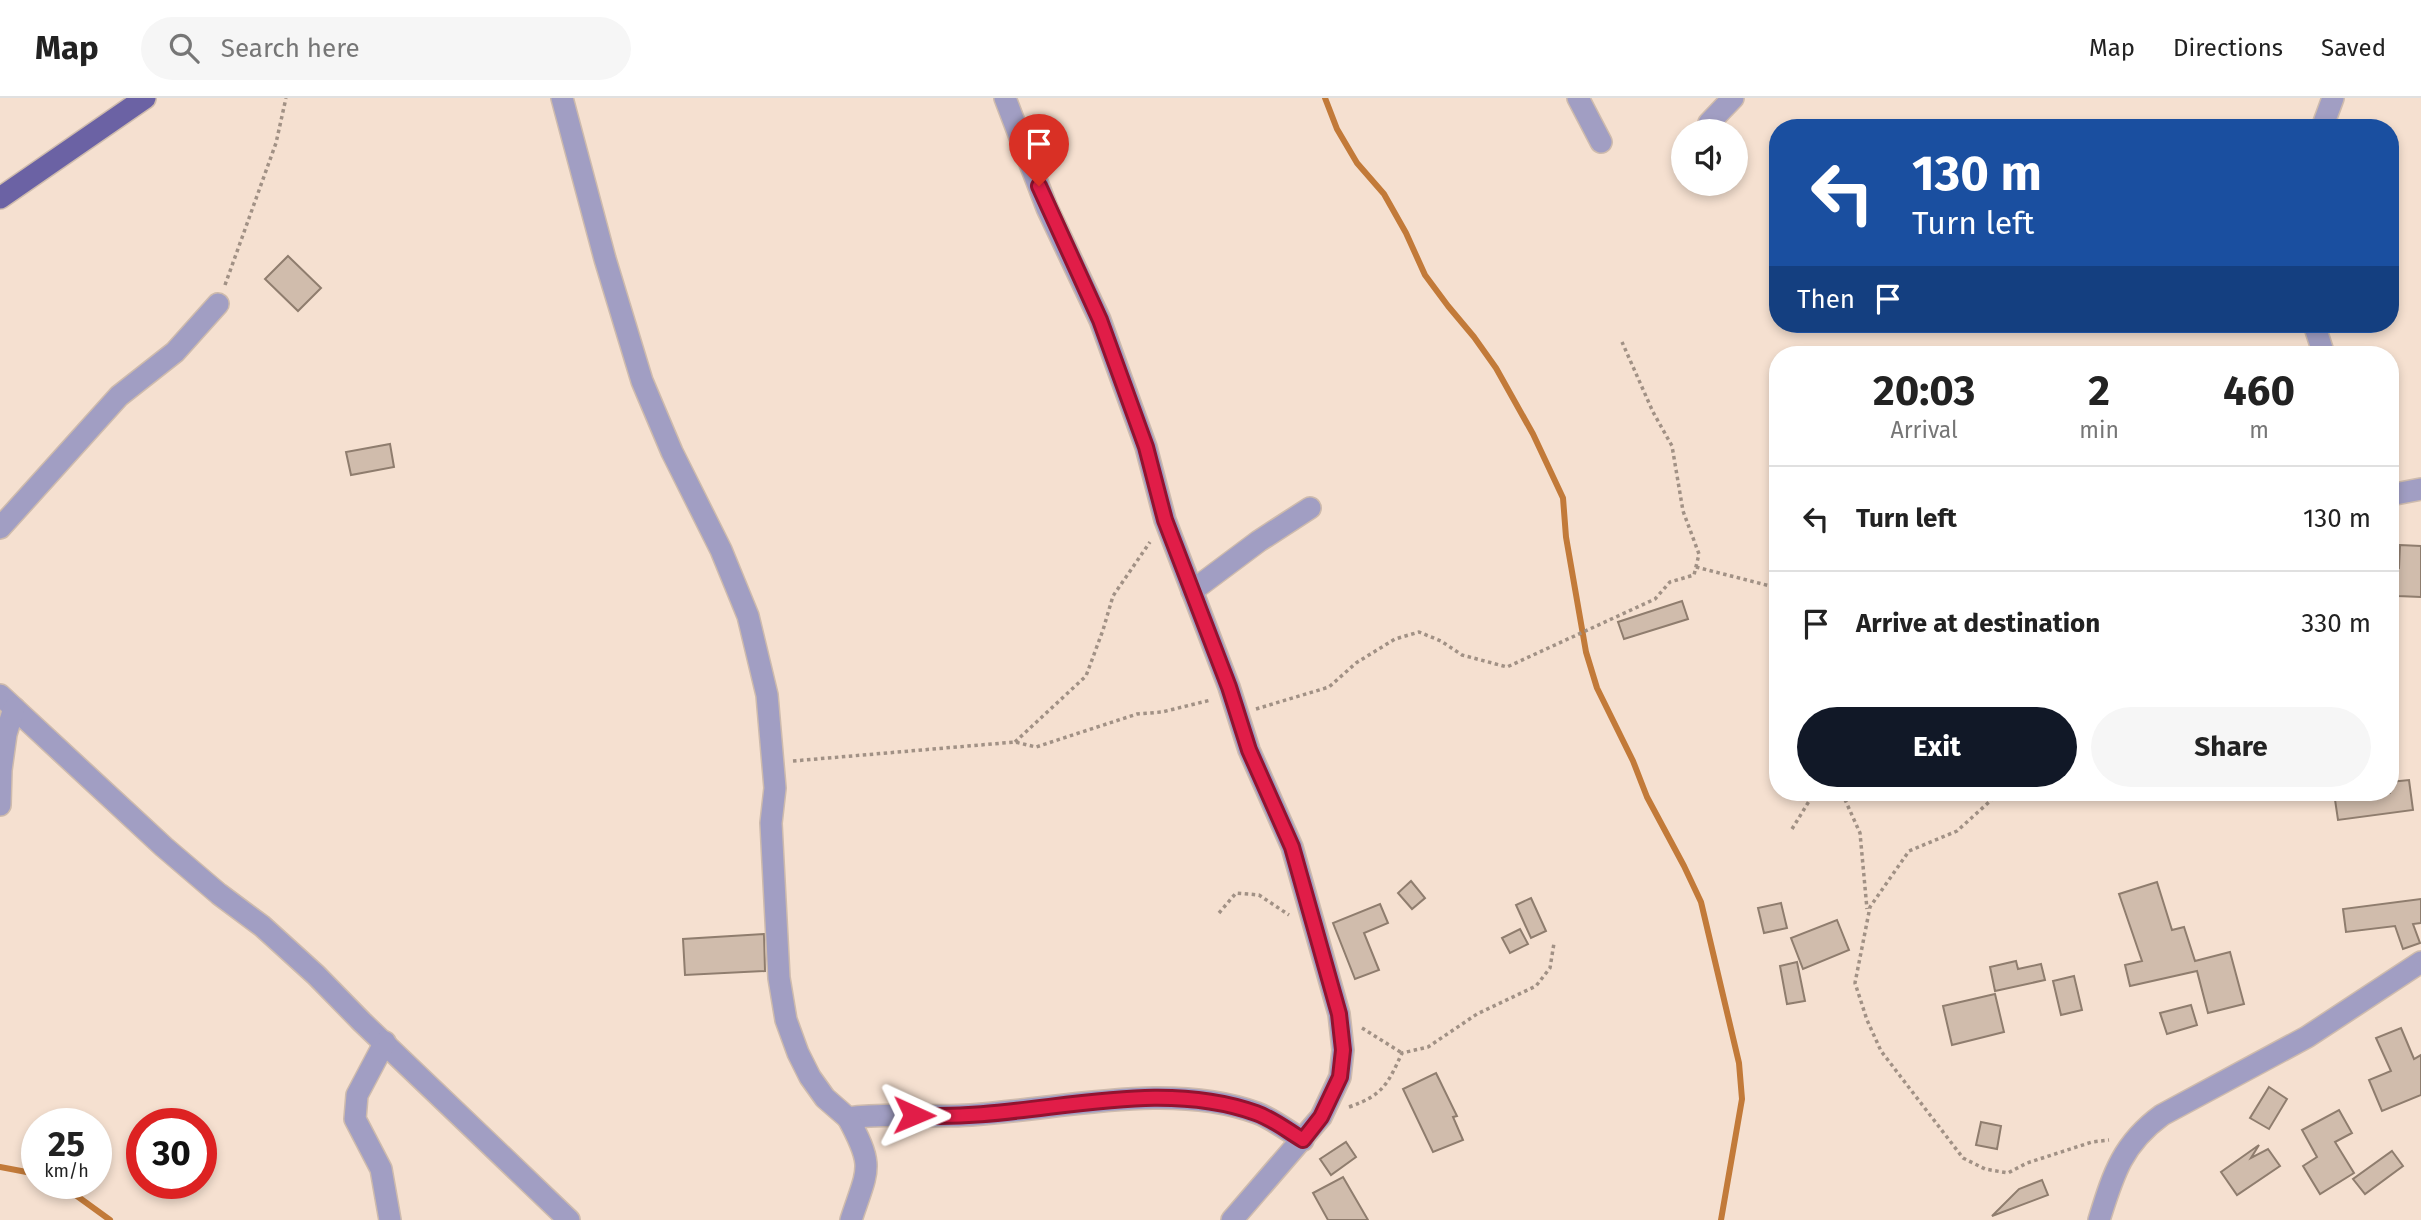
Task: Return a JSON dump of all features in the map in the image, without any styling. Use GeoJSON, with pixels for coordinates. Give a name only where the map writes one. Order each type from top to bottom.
{"type":"FeatureCollection","features":[{"type":"Feature","properties":{"kind":"main road"},"geometry":{"type":"LineString","coordinates":[[0,198],[145,98]]}},
{"type":"Feature","properties":{"kind":"street"},"geometry":{"type":"LineString","coordinates":[[562,98],[605,259],[642,381],[672,452],[721,550],[748,616],[767,695],[775,788],[771,823],[778,965],[786,1020],[797,1053],[810,1077],[825,1098],[848,1118],[864,1148],[868,1164],[851,1220]]}},
{"type":"Feature","properties":{"kind":"street"},"geometry":{"type":"LineString","coordinates":[[1005,98],[1047,208],[1100,320],[1146,447],[1165,520],[1249,750],[1292,847],[1339,1014],[1343,1050],[1340,1077],[1321,1117],[1233,1220]]}},
{"type":"Feature","properties":{"kind":"street"},"geometry":{"type":"LineString","coordinates":[[1578,98],[1601,142]]}},
{"type":"Feature","properties":{"kind":"street"},"geometry":{"type":"LineString","coordinates":[[1713,119],[1733,98]]}},
{"type":"Feature","properties":{"kind":"street"},"geometry":{"type":"LineString","coordinates":[[2325,119],[2333,98]]}},
{"type":"Feature","properties":{"kind":"street"},"geometry":{"type":"LineString","coordinates":[[0,528],[119,396],[175,352],[218,304]]}},
{"type":"Feature","properties":{"kind":"street"},"geometry":{"type":"LineString","coordinates":[[2399,493],[2421,489]]}},
{"type":"Feature","properties":{"kind":"street"},"geometry":{"type":"LineString","coordinates":[[1192,591],[1259,541],[1310,508]]}},
{"type":"Feature","properties":{"kind":"street"},"geometry":{"type":"LineString","coordinates":[[0,806],[7,701]]}},
{"type":"Feature","properties":{"kind":"street"},"geometry":{"type":"LineString","coordinates":[[7,701],[164,847],[262,926],[316,975],[569,1220]]}},
{"type":"Feature","properties":{"kind":"street"},"geometry":{"type":"LineString","coordinates":[[2099,1220],[2119,1161],[2145,1127],[2162,1115],[2306,1037],[2421,962]]}},
{"type":"Feature","properties":{"kind":"street"},"geometry":{"type":"LineString","coordinates":[[385,1042],[357,1095],[355,1119],[381,1169],[390,1220]]}},
{"type":"Feature","properties":{"kind":"street"},"geometry":{"type":"LineString","coordinates":[[848,1118],[872,1115],[968,1115],[1148,1097],[1189,1098],[1217,1102],[1259,1114],[1303,1140]]}},
{"type":"Feature","properties":{"kind":"path"},"geometry":{"type":"LineString","coordinates":[[218,304],[276,143],[286,98]]}},
{"type":"Feature","properties":{"kind":"path"},"geometry":{"type":"LineString","coordinates":[[773,762],[1016,742],[1036,747],[1137,714],[1290,700],[1328,687],[1356,663],[1395,639],[1419,632],[1441,641],[1462,655],[1507,667],[1655,599],[1671,582],[1694,575],[1699,554],[1683,511],[1672,446],[1653,412],[1622,342]]}},
{"type":"Feature","properties":{"kind":"path"},"geometry":{"type":"LineString","coordinates":[[1016,742],[1086,676],[1113,596],[1165,520]]}},
{"type":"Feature","properties":{"kind":"path"},"geometry":{"type":"LineString","coordinates":[[1696,567],[1769,586]]}},
{"type":"Feature","properties":{"kind":"path"},"geometry":{"type":"LineString","coordinates":[[1792,829],[1809,801]]}},
{"type":"Feature","properties":{"kind":"path"},"geometry":{"type":"LineString","coordinates":[[1846,801],[1860,833],[1868,914]]}},
{"type":"Feature","properties":{"kind":"path"},"geometry":{"type":"LineString","coordinates":[[1990,801],[1957,831],[1909,851],[1870,907],[1855,983],[1867,1020],[1881,1051],[1963,1158],[1985,1169],[2008,1173],[2026,1163],[2092,1142],[2135,1138]]}},
{"type":"Feature","properties":{"kind":"path"},"geometry":{"type":"LineString","coordinates":[[1219,914],[1236,893],[1259,895],[1300,922],[1313,927]]}},
{"type":"Feature","properties":{"kind":"path"},"geometry":{"type":"LineString","coordinates":[[1339,1014],[1402,1052],[1428,1047],[1477,1014],[1536,986],[1550,968],[1554,943]]}},
{"type":"Feature","properties":{"kind":"path"},"geometry":{"type":"LineString","coordinates":[[1321,1117],[1361,1103],[1387,1087],[1402,1052]]}},
{"type":"Feature","properties":{"kind":"building"},"geometry":{"type":"Polygon","coordinates":[[[288,256],[321,288],[298,311],[265,279],[288,256]]]}},
{"type":"Feature","properties":{"kind":"building"},"geometry":{"type":"Polygon","coordinates":[[[390,444],[394,467],[351,475],[346,452],[390,444]]]}},
{"type":"Feature","properties":{"kind":"building"},"geometry":{"type":"Polygon","coordinates":[[[2400,545],[2421,546],[2421,597],[2399,596],[2400,545]]]}},
{"type":"Feature","properties":{"kind":"building"},"geometry":{"type":"Polygon","coordinates":[[[1682,601],[1688,619],[1624,639],[1618,622],[1682,601]]]}},
{"type":"Feature","properties":{"kind":"building"},"geometry":{"type":"Polygon","coordinates":[[[2409,780],[2413,810],[2338,820],[2335,801],[2399,801],[2399,781],[2409,780]]]}},
{"type":"Feature","properties":{"kind":"building"},"geometry":{"type":"Polygon","coordinates":[[[1411,881],[1425,898],[1412,909],[1398,893],[1411,881]]]}},
{"type":"Feature","properties":{"kind":"building"},"geometry":{"type":"Polygon","coordinates":[[[2157,882],[2172,930],[2184,927],[2195,961],[2230,952],[2244,1004],[2208,1013],[2197,971],[2130,986],[2125,965],[2142,961],[2119,894],[2157,882]]]}},
{"type":"Feature","properties":{"kind":"building"},"geometry":{"type":"Polygon","coordinates":[[[1531,898],[1546,931],[1531,938],[1516,905],[1531,898]]]}},
{"type":"Feature","properties":{"kind":"building"},"geometry":{"type":"Polygon","coordinates":[[[2421,899],[2421,923],[2413,924],[2420,943],[2403,949],[2395,926],[2346,932],[2343,909],[2421,899]]]}},
{"type":"Feature","properties":{"kind":"building"},"geometry":{"type":"Polygon","coordinates":[[[1781,903],[1787,928],[1764,933],[1758,908],[1781,903]]]}},
{"type":"Feature","properties":{"kind":"building"},"geometry":{"type":"Polygon","coordinates":[[[1380,904],[1388,923],[1364,933],[1379,970],[1355,979],[1333,923],[1380,904]]]}},
{"type":"Feature","properties":{"kind":"building"},"geometry":{"type":"Polygon","coordinates":[[[1837,920],[1849,950],[1803,969],[1791,938],[1837,920]]]}},
{"type":"Feature","properties":{"kind":"building"},"geometry":{"type":"Polygon","coordinates":[[[1520,929],[1528,944],[1510,953],[1502,938],[1520,929]]]}},
{"type":"Feature","properties":{"kind":"building"},"geometry":{"type":"Polygon","coordinates":[[[764,934],[765,971],[685,975],[683,939],[764,934]]]}},
{"type":"Feature","properties":{"kind":"building"},"geometry":{"type":"Polygon","coordinates":[[[2016,961],[2018,969],[2041,964],[2045,980],[1995,991],[1990,967],[2016,961]]]}},
{"type":"Feature","properties":{"kind":"building"},"geometry":{"type":"Polygon","coordinates":[[[1797,962],[1805,1001],[1787,1004],[1780,966],[1797,962]]]}},
{"type":"Feature","properties":{"kind":"building"},"geometry":{"type":"Polygon","coordinates":[[[2074,976],[2082,1010],[2061,1015],[2053,981],[2074,976]]]}},
{"type":"Feature","properties":{"kind":"building"},"geometry":{"type":"Polygon","coordinates":[[[1995,994],[2004,1032],[1952,1045],[1943,1006],[1995,994]]]}},
{"type":"Feature","properties":{"kind":"building"},"geometry":{"type":"Polygon","coordinates":[[[2191,1005],[2197,1025],[2167,1034],[2160,1013],[2191,1005]]]}},
{"type":"Feature","properties":{"kind":"building"},"geometry":{"type":"Polygon","coordinates":[[[2401,1028],[2414,1059],[2421,1055],[2421,1095],[2382,1111],[2369,1080],[2391,1071],[2376,1038],[2401,1028]]]}},
{"type":"Feature","properties":{"kind":"building"},"geometry":{"type":"Polygon","coordinates":[[[1436,1073],[1457,1116],[1453,1117],[1463,1140],[1433,1152],[1403,1089],[1436,1073]]]}},
{"type":"Feature","properties":{"kind":"building"},"geometry":{"type":"Polygon","coordinates":[[[2269,1087],[2287,1099],[2269,1129],[2250,1118],[2269,1087]]]}},
{"type":"Feature","properties":{"kind":"building"},"geometry":{"type":"Polygon","coordinates":[[[2339,1110],[2352,1133],[2335,1142],[2354,1173],[2320,1194],[2303,1166],[2317,1157],[2302,1130],[2339,1110]]]}},
{"type":"Feature","properties":{"kind":"building"},"geometry":{"type":"Polygon","coordinates":[[[1981,1122],[2001,1126],[1997,1149],[1976,1145],[1981,1122]]]}},
{"type":"Feature","properties":{"kind":"building"},"geometry":{"type":"Polygon","coordinates":[[[1346,1142],[1356,1157],[1331,1175],[1320,1159],[1346,1142]]]}},
{"type":"Feature","properties":{"kind":"building"},"geometry":{"type":"Polygon","coordinates":[[[2259,1145],[2251,1158],[2268,1149],[2280,1166],[2237,1195],[2221,1172],[2259,1145]]]}},
{"type":"Feature","properties":{"kind":"building"},"geometry":{"type":"Polygon","coordinates":[[[2392,1151],[2403,1166],[2365,1194],[2353,1179],[2392,1151]]]}},
{"type":"Feature","properties":{"kind":"building"},"geometry":{"type":"Polygon","coordinates":[[[1343,1177],[1368,1220],[1328,1220],[1313,1193],[1343,1177]]]}},
{"type":"Feature","properties":{"kind":"building"},"geometry":{"type":"Polygon","coordinates":[[[2042,1180],[2048,1195],[1992,1216],[2019,1189],[2042,1180]]]}},
{"type":"Feature","properties":{"kind":"waterway"},"geometry":{"type":"LineString","coordinates":[[1325,98],[1337,129],[1357,163],[1384,194],[1425,275],[1496,368],[1533,434],[1563,498],[1566,537],[1586,652],[1597,688],[1633,761],[1647,797],[1701,902],[1739,1063],[1742,1099],[1721,1220]]}},
{"type":"Feature","properties":{"kind":"waterway"},"geometry":{"type":"LineString","coordinates":[[0,1167],[21,1171]]}},
{"type":"Feature","properties":{"kind":"waterway"},"geometry":{"type":"LineString","coordinates":[[81,1199],[110,1220]]}},
{"type":"Feature","properties":{"kind":"route"},"geometry":{"type":"LineString","coordinates":[[914,1115],[968,1115],[1148,1097],[1189,1098],[1217,1102],[1259,1114],[1303,1140],[1321,1117],[1340,1077],[1343,1050],[1339,1014],[1292,847],[1249,750],[1229,687],[1165,520],[1146,447],[1100,320],[1039,186]]}}]}
